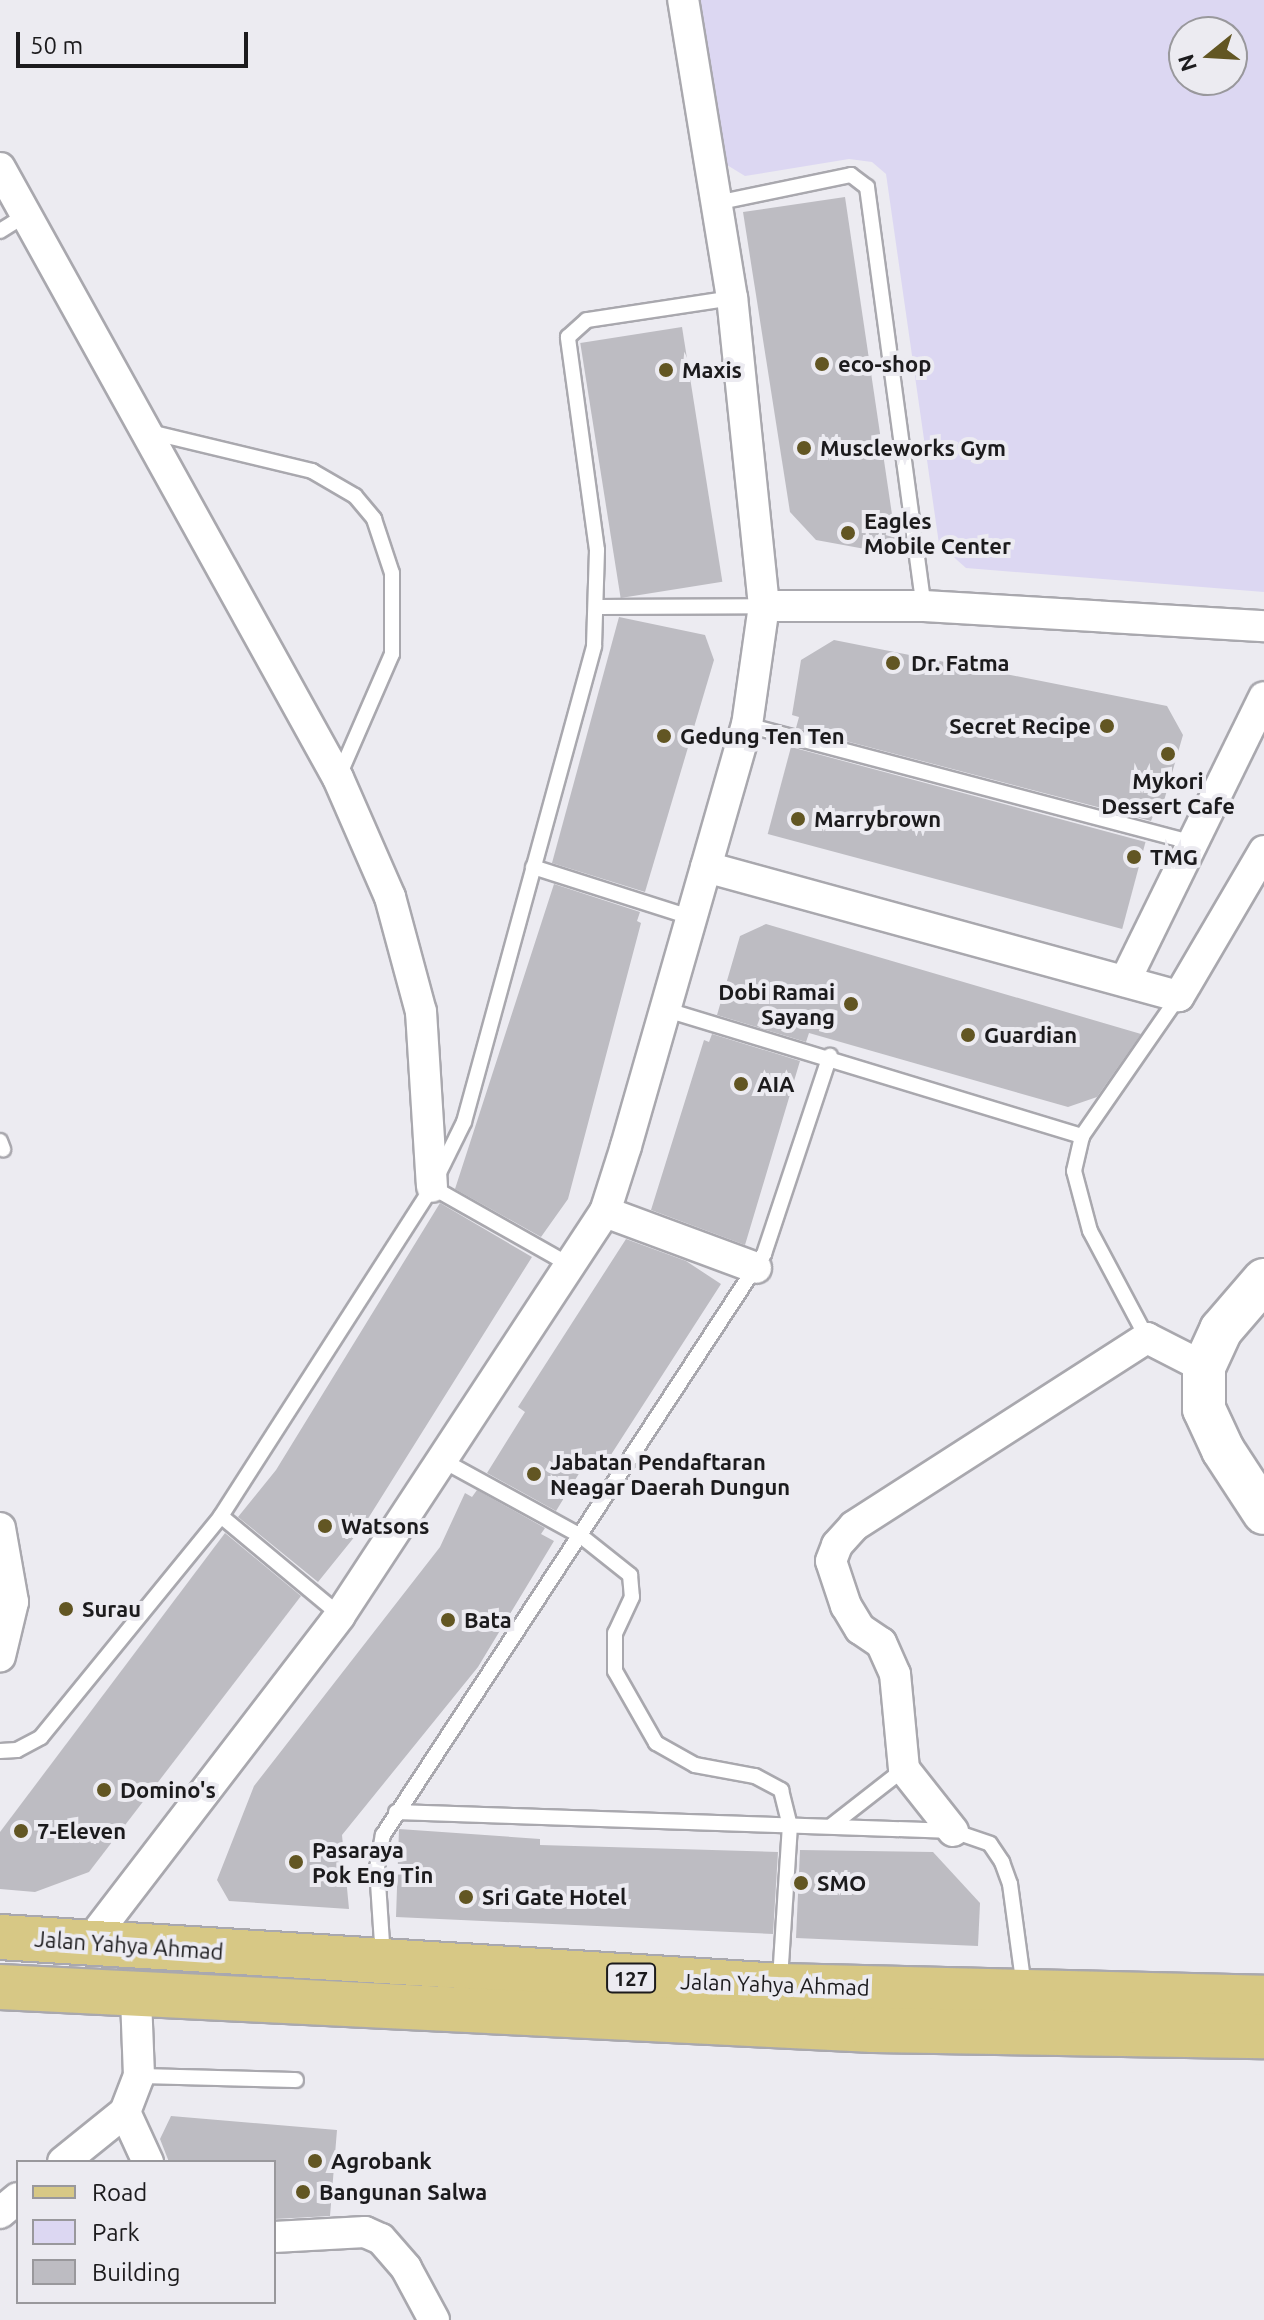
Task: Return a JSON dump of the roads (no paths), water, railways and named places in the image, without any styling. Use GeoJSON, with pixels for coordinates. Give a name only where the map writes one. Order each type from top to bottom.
{"type":"FeatureCollection","features":[{"type":"Feature","properties":{"kind":"main road","name":"Jalan Yahya Ahmad"},"geometry":{"type":"LineString","coordinates":[[0,1937],[91,1940],[384,1965],[780,1986],[1264,1998]]}},
{"type":"Feature","properties":{"kind":"main road","name":"Jalan Yahya Ahmad"},"geometry":{"type":"LineString","coordinates":[[0,1987],[136,1997],[873,2030],[1264,2036]]}},
{"type":"Feature","properties":{"kind":"street"},"geometry":{"type":"LineString","coordinates":[[91,1940],[340,1615],[605,1212],[667,1010],[747,725],[764,606],[732,298],[683,0]]}},
{"type":"Feature","properties":{"kind":"street"},"geometry":{"type":"LineString","coordinates":[[0,168],[150,432],[338,778],[390,897],[414,971],[432,1187]]}},
{"type":"Feature","properties":{"kind":"street"},"geometry":{"type":"LineString","coordinates":[[764,606],[924,606],[1264,626]]}},
{"type":"Feature","properties":{"kind":"street"},"geometry":{"type":"LineString","coordinates":[[1125,981],[1196,843],[1264,697]]}},
{"type":"Feature","properties":{"kind":"street"},"geometry":{"type":"LineString","coordinates":[[706,867],[1179,996],[1264,851]]}},
{"type":"Feature","properties":{"kind":"street"},"geometry":{"type":"LineString","coordinates":[[605,1212],[756,1268]]}},
{"type":"Feature","properties":{"kind":"street"},"geometry":{"type":"LineString","coordinates":[[1264,1280],[1221,1330],[1204,1367],[1204,1409],[1223,1450],[1264,1513]]}},
{"type":"Feature","properties":{"kind":"street"},"geometry":{"type":"LineString","coordinates":[[953,1831],[904,1769],[895,1674],[881,1643],[860,1629],[846,1606],[831,1561],[837,1545],[854,1526],[1147,1338],[1204,1367]]}},
{"type":"Feature","properties":{"kind":"street"},"geometry":{"type":"LineString","coordinates":[[0,1528],[13,1602],[0,1656]]}},
{"type":"Feature","properties":{"kind":"street"},"geometry":{"type":"LineString","coordinates":[[65,2160],[125,2112],[139,2076],[136,1997]]}},
{"type":"Feature","properties":{"kind":"street"},"geometry":{"type":"LineString","coordinates":[[125,2112],[147,2160]]}},
{"type":"Feature","properties":{"kind":"street"},"geometry":{"type":"LineString","coordinates":[[0,2213],[16,2200]]}},
{"type":"Feature","properties":{"kind":"street"},"geometry":{"type":"LineString","coordinates":[[276,2237],[365,2232],[381,2239],[400,2259],[434,2320]]}},
{"type":"Feature","properties":{"kind":"lane"},"geometry":{"type":"LineString","coordinates":[[716,203],[851,175],[867,187],[924,606]]}},
{"type":"Feature","properties":{"kind":"lane"},"geometry":{"type":"LineString","coordinates":[[0,231],[27,214]]}},
{"type":"Feature","properties":{"kind":"lane"},"geometry":{"type":"LineString","coordinates":[[0,1751],[17,1750],[41,1737],[221,1516],[432,1187],[464,1122],[594,646],[598,607],[597,550],[568,337],[587,320],[732,298]]}},
{"type":"Feature","properties":{"kind":"lane"},"geometry":{"type":"LineString","coordinates":[[150,432],[312,471],[355,496],[374,519],[392,573],[392,654],[338,778]]}},
{"type":"Feature","properties":{"kind":"lane"},"geometry":{"type":"LineString","coordinates":[[598,607],[764,606]]}},
{"type":"Feature","properties":{"kind":"lane"},"geometry":{"type":"LineString","coordinates":[[747,725],[1196,843]]}},
{"type":"Feature","properties":{"kind":"lane"},"geometry":{"type":"LineString","coordinates":[[533,867],[693,918]]}},
{"type":"Feature","properties":{"kind":"lane"},"geometry":{"type":"LineString","coordinates":[[1147,1338],[1078,1200],[1074,1171],[1082,1136],[1179,996]]}},
{"type":"Feature","properties":{"kind":"lane"},"geometry":{"type":"LineString","coordinates":[[667,1010],[830,1056],[1082,1136]]}},
{"type":"Feature","properties":{"kind":"lane"},"geometry":{"type":"LineString","coordinates":[[384,1965],[377,1868],[383,1835],[756,1268],[778,1220],[830,1056]]}},
{"type":"Feature","properties":{"kind":"lane"},"geometry":{"type":"LineString","coordinates":[[432,1187],[570,1265]]}},
{"type":"Feature","properties":{"kind":"lane"},"geometry":{"type":"LineString","coordinates":[[442,1460],[581,1536],[630,1575],[632,1597],[615,1633],[615,1671],[656,1743],[695,1765],[755,1776],[781,1790],[790,1825],[780,1986]]}},
{"type":"Feature","properties":{"kind":"lane"},"geometry":{"type":"LineString","coordinates":[[221,1516],[340,1615]]}},
{"type":"Feature","properties":{"kind":"lane"},"geometry":{"type":"LineString","coordinates":[[831,1826],[904,1769]]}},
{"type":"Feature","properties":{"kind":"lane"},"geometry":{"type":"LineString","coordinates":[[396,1812],[953,1831],[990,1844],[1002,1862],[1010,1884],[1024,1991]]}},
{"type":"Feature","properties":{"kind":"lane"},"geometry":{"type":"LineString","coordinates":[[139,2076],[296,2080]]}},
{"type":"Feature","properties":{"kind":"place","name":"eco-shop"},"geometry":{"type":"Point","coordinates":[822,364]}},
{"type":"Feature","properties":{"kind":"place","name":"Maxis"},"geometry":{"type":"Point","coordinates":[666,370]}},
{"type":"Feature","properties":{"kind":"place","name":"Muscleworks Gym"},"geometry":{"type":"Point","coordinates":[804,448]}},
{"type":"Feature","properties":{"kind":"place","name":"Eagles Mobile Center"},"geometry":{"type":"Point","coordinates":[848,533]}},
{"type":"Feature","properties":{"kind":"place","name":"Dr. Fatma"},"geometry":{"type":"Point","coordinates":[893,663]}},
{"type":"Feature","properties":{"kind":"place","name":"Secret Recipe"},"geometry":{"type":"Point","coordinates":[1107,726]}},
{"type":"Feature","properties":{"kind":"place","name":"Gedung Ten Ten"},"geometry":{"type":"Point","coordinates":[664,736]}},
{"type":"Feature","properties":{"kind":"place","name":"Mykori Dessert Cafe"},"geometry":{"type":"Point","coordinates":[1168,754]}},
{"type":"Feature","properties":{"kind":"place","name":"Marrybrown"},"geometry":{"type":"Point","coordinates":[798,819]}},
{"type":"Feature","properties":{"kind":"place","name":"TMG"},"geometry":{"type":"Point","coordinates":[1134,857]}},
{"type":"Feature","properties":{"kind":"place","name":"Dobi Ramai Sayang"},"geometry":{"type":"Point","coordinates":[851,1004]}},
{"type":"Feature","properties":{"kind":"place","name":"Guardian"},"geometry":{"type":"Point","coordinates":[968,1035]}},
{"type":"Feature","properties":{"kind":"place","name":"AIA"},"geometry":{"type":"Point","coordinates":[741,1084]}},
{"type":"Feature","properties":{"kind":"place","name":"Jabatan Pendaftaran Neagar Daerah Dungun"},"geometry":{"type":"Point","coordinates":[534,1474]}},
{"type":"Feature","properties":{"kind":"place","name":"Watsons"},"geometry":{"type":"Point","coordinates":[325,1526]}},
{"type":"Feature","properties":{"kind":"place","name":"Surau"},"geometry":{"type":"Point","coordinates":[66,1609]}},
{"type":"Feature","properties":{"kind":"place","name":"Bata"},"geometry":{"type":"Point","coordinates":[448,1620]}},
{"type":"Feature","properties":{"kind":"place","name":"Domino's"},"geometry":{"type":"Point","coordinates":[104,1790]}},
{"type":"Feature","properties":{"kind":"place","name":"7-Eleven"},"geometry":{"type":"Point","coordinates":[21,1831]}},
{"type":"Feature","properties":{"kind":"place","name":"Pasaraya Pok Eng Tin"},"geometry":{"type":"Point","coordinates":[296,1862]}},
{"type":"Feature","properties":{"kind":"place","name":"SMO"},"geometry":{"type":"Point","coordinates":[801,1883]}},
{"type":"Feature","properties":{"kind":"place","name":"Sri Gate Hotel"},"geometry":{"type":"Point","coordinates":[466,1897]}},
{"type":"Feature","properties":{"kind":"place","name":"Agrobank"},"geometry":{"type":"Point","coordinates":[315,2161]}},
{"type":"Feature","properties":{"kind":"place","name":"Bangunan Salwa"},"geometry":{"type":"Point","coordinates":[303,2192]}}]}
